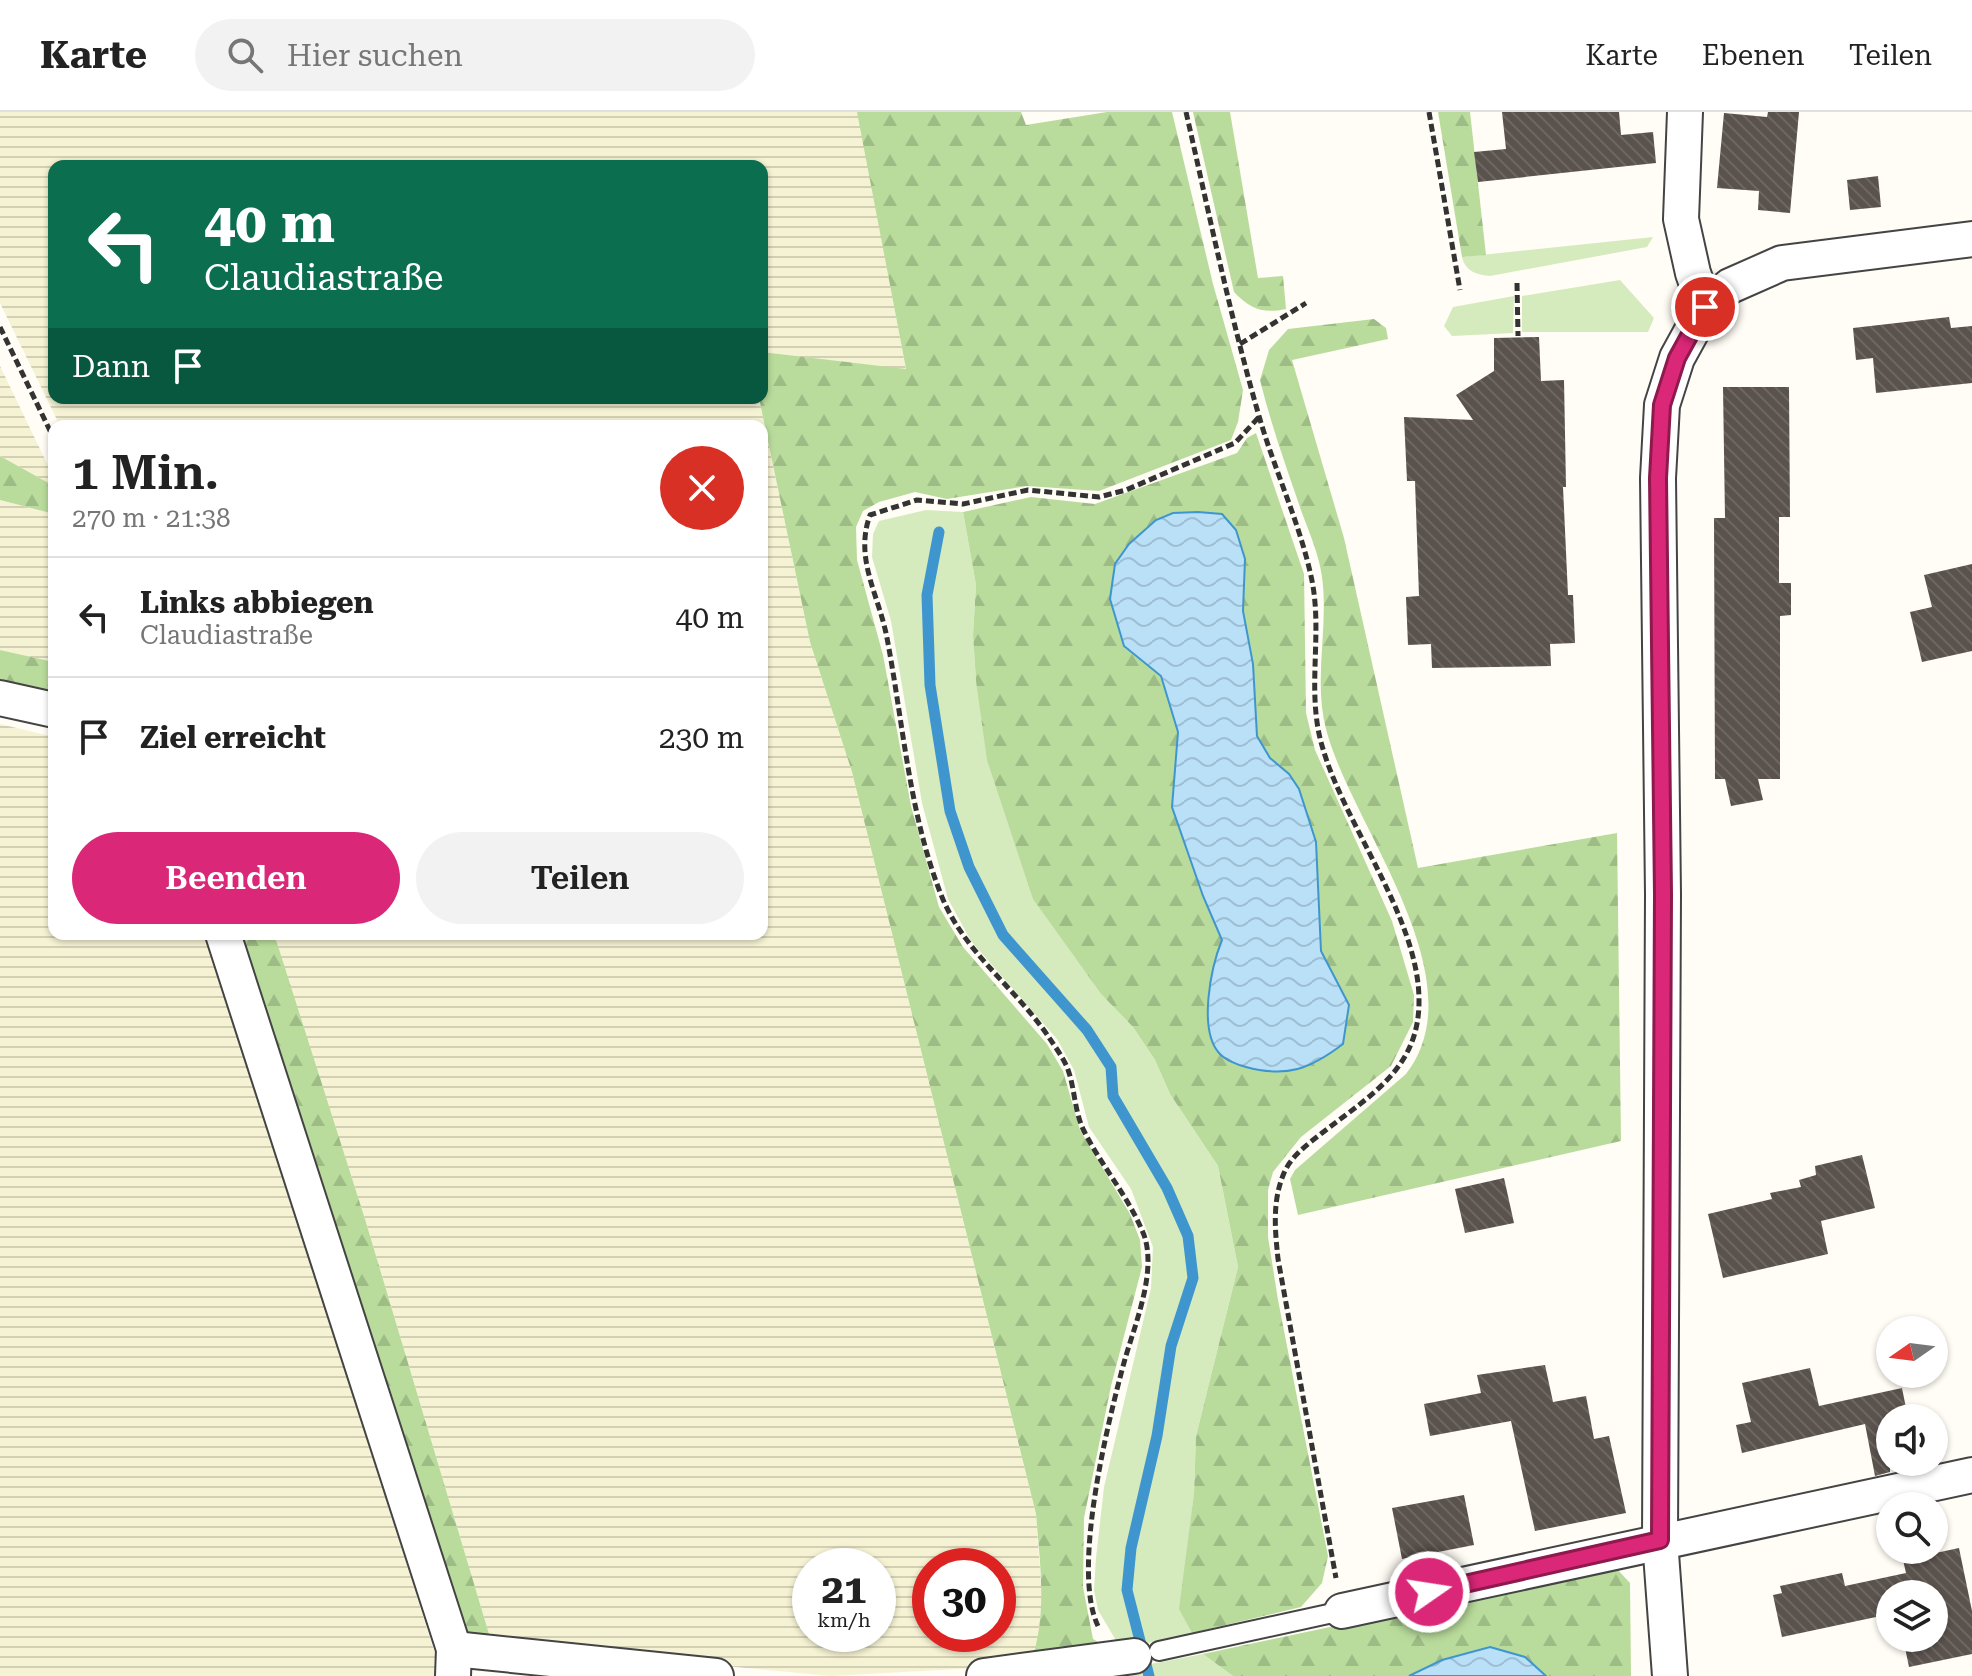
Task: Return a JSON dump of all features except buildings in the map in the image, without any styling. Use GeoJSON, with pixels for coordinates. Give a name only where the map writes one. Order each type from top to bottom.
{"type":"FeatureCollection","features":[{"type":"Feature","properties":{"kind":"street"},"geometry":{"type":"LineString","coordinates":[[1685,112],[1681,219],[1693,273],[1705,307]]}},
{"type":"Feature","properties":{"kind":"street"},"geometry":{"type":"LineString","coordinates":[[1670,1676],[1660,1540],[1663,894],[1658,478],[1662,405],[1677,358],[1705,307],[1730,286],[1782,263],[1972,239]]}},
{"type":"Feature","properties":{"kind":"street"},"geometry":{"type":"LineString","coordinates":[[0,698],[48,709]]}},
{"type":"Feature","properties":{"kind":"street"},"geometry":{"type":"LineString","coordinates":[[225,940],[454,1662],[716,1676]]}},
{"type":"Feature","properties":{"kind":"street"},"geometry":{"type":"LineString","coordinates":[[1342,1611],[1972,1475]]}},
{"type":"Feature","properties":{"kind":"street"},"geometry":{"type":"LineString","coordinates":[[984,1676],[1146,1654]]}},
{"type":"Feature","properties":{"kind":"lane"},"geometry":{"type":"LineString","coordinates":[[1146,1654],[1342,1611]]}},
{"type":"Feature","properties":{"kind":"path"},"geometry":{"type":"LineString","coordinates":[[1186,112],[1259,417],[1311,575],[1315,608],[1314,697],[1323,753],[1385,886],[1411,952],[1419,998],[1414,1044],[1389,1080],[1302,1148],[1285,1170],[1277,1194],[1274,1224],[1278,1259],[1342,1611]]}},
{"type":"Feature","properties":{"kind":"path"},"geometry":{"type":"LineString","coordinates":[[1429,112],[1460,290]]}},
{"type":"Feature","properties":{"kind":"path"},"geometry":{"type":"LineString","coordinates":[[1517,283],[1518,336]]}},
{"type":"Feature","properties":{"kind":"path"},"geometry":{"type":"LineString","coordinates":[[1240,344],[1306,303]]}},
{"type":"Feature","properties":{"kind":"path"},"geometry":{"type":"LineString","coordinates":[[0,327],[48,427]]}},
{"type":"Feature","properties":{"kind":"path"},"geometry":{"type":"LineString","coordinates":[[1096,1624],[1089,1590],[1090,1540],[1106,1439],[1138,1314],[1146,1269],[1145,1239],[1125,1194],[1083,1129],[1067,1066],[1047,1034],[967,944],[940,893],[916,806],[885,627],[864,560],[864,532],[870,515],[917,500],[963,504],[1028,490],[1099,497],[1126,490],[1235,443],[1259,417]]}},
{"type":"Feature","properties":{"kind":"shaded area"},"geometry":{"type":"Polygon","coordinates":[[[0,112],[858,112],[906,370],[768,353],[768,160],[48,160],[48,401],[0,303],[0,112]]]}},
{"type":"Feature","properties":{"kind":"shaded area"},"geometry":{"type":"Polygon","coordinates":[[[0,366],[48,466],[48,483],[0,456],[0,366]]]}},
{"type":"Feature","properties":{"kind":"shaded area"},"geometry":{"type":"Polygon","coordinates":[[[49,404],[760,404],[764,420],[57,420],[49,404]]]}},
{"type":"Feature","properties":{"kind":"shaded area"},"geometry":{"type":"Polygon","coordinates":[[[768,441],[810,642],[852,772],[1036,1514],[1042,1597],[1038,1643],[1030,1665],[831,1676],[492,1644],[365,1219],[275,940],[768,940],[768,441]]]}},
{"type":"Feature","properties":{"kind":"shaded area"},"geometry":{"type":"Polygon","coordinates":[[[0,500],[48,512],[48,661],[0,650],[0,500]]]}},
{"type":"Feature","properties":{"kind":"shaded area"},"geometry":{"type":"Polygon","coordinates":[[[0,724],[48,736],[48,940],[208,940],[437,1660],[436,1676],[0,1676],[0,724]]]}},
{"type":"Feature","properties":{"kind":"green space"},"geometry":{"type":"Polygon","coordinates":[[[857,112],[1021,112],[1026,125],[1107,112],[1172,112],[1213,284],[1243,390],[1238,422],[1231,440],[1099,491],[1027,486],[947,499],[915,492],[879,502],[863,511],[856,527],[857,560],[883,655],[911,806],[939,907],[963,947],[1047,1044],[1063,1071],[1080,1130],[1130,1214],[1140,1240],[1142,1267],[1111,1386],[1084,1518],[1083,1587],[1093,1639],[1110,1649],[1030,1665],[1036,1647],[1041,1609],[1036,1514],[852,772],[810,642],[768,441],[768,420],[764,420],[760,404],[768,404],[768,353],[906,369],[857,112]]]}},
{"type":"Feature","properties":{"kind":"green space"},"geometry":{"type":"Polygon","coordinates":[[[1193,112],[1230,112],[1258,278],[1283,276],[1286,309],[1257,309],[1234,292],[1193,112]]]}},
{"type":"Feature","properties":{"kind":"green space"},"geometry":{"type":"Polygon","coordinates":[[[1438,112],[1470,112],[1486,255],[1462,257],[1438,112]]]}},
{"type":"Feature","properties":{"kind":"green space"},"geometry":{"type":"Polygon","coordinates":[[[1653,237],[1647,247],[1490,276],[1472,271],[1462,257],[1653,237]]]}},
{"type":"Feature","properties":{"kind":"green space"},"geometry":{"type":"Polygon","coordinates":[[[1620,280],[1654,318],[1648,332],[1522,332],[1522,296],[1620,280]]]}},
{"type":"Feature","properties":{"kind":"green space"},"geometry":{"type":"Polygon","coordinates":[[[1514,296],[1513,333],[1452,336],[1444,326],[1453,307],[1514,296]]]}},
{"type":"Feature","properties":{"kind":"green space"},"geometry":{"type":"Polygon","coordinates":[[[1374,319],[1386,328],[1388,339],[1292,360],[1344,538],[1418,868],[1617,833],[1621,1141],[1298,1215],[1290,1179],[1295,1170],[1406,1074],[1425,1036],[1428,993],[1420,948],[1403,901],[1339,767],[1326,729],[1321,691],[1324,596],[1321,569],[1260,380],[1269,350],[1288,329],[1374,319]]]}},
{"type":"Feature","properties":{"kind":"green space"},"geometry":{"type":"Polygon","coordinates":[[[1256,433],[1304,574],[1306,713],[1315,750],[1392,921],[1414,995],[1413,1022],[1391,1066],[1301,1137],[1273,1172],[1268,1190],[1268,1237],[1278,1300],[1328,1556],[1322,1583],[1301,1607],[1192,1633],[1179,1609],[1194,1493],[1196,1436],[1238,1267],[1218,1166],[1170,1094],[1155,1060],[1133,1027],[1102,995],[1033,899],[987,760],[973,635],[976,585],[963,512],[1031,497],[1095,504],[1237,453],[1247,438],[1256,433]],[[1173,513],[1161,676],[1178,732],[1172,807],[1222,940],[1211,980],[1209,1031],[1349,1005],[1321,951],[1316,842],[1289,774],[1270,758],[1257,736],[1253,664],[1243,611],[1245,559],[1222,514],[1173,513]]]}},
{"type":"Feature","properties":{"kind":"green space"},"geometry":{"type":"Polygon","coordinates":[[[0,456],[48,483],[48,512],[0,500],[0,456]]]}},
{"type":"Feature","properties":{"kind":"green space"},"geometry":{"type":"Polygon","coordinates":[[[926,510],[963,512],[976,585],[973,635],[976,681],[1102,995],[1133,1027],[1155,1060],[1170,1094],[1218,1166],[1238,1267],[1196,1436],[1194,1493],[1180,1609],[1192,1633],[1121,1649],[1098,1610],[1094,1590],[1096,1558],[1104,1487],[1151,1288],[1153,1247],[1131,1189],[1089,1127],[1074,1070],[1057,1039],[971,941],[948,899],[922,803],[891,621],[872,557],[873,534],[879,521],[926,510]]]}},
{"type":"Feature","properties":{"kind":"green space"},"geometry":{"type":"Polygon","coordinates":[[[0,650],[48,661],[48,693],[0,682],[0,650]]]}},
{"type":"Feature","properties":{"kind":"green space"},"geometry":{"type":"Polygon","coordinates":[[[237,940],[276,940],[365,1219],[492,1644],[460,1640],[237,940]]]}},
{"type":"Feature","properties":{"kind":"green space"},"geometry":{"type":"Polygon","coordinates":[[[1607,1568],[1617,1569],[1630,1583],[1631,1676],[1546,1676],[1525,1657],[1442,1660],[1409,1676],[1233,1676],[1203,1654],[1607,1568]]]}},
{"type":"Feature","properties":{"kind":"green space"},"geometry":{"type":"Polygon","coordinates":[[[1203,1654],[1233,1676],[1126,1676],[1125,1669],[1203,1654]]]}},
{"type":"Feature","properties":{"kind":"water"},"geometry":{"type":"Polygon","coordinates":[[[1173,513],[1222,514],[1236,530],[1245,559],[1243,611],[1253,664],[1257,736],[1270,758],[1289,774],[1299,789],[1316,842],[1321,951],[1349,1005],[1343,1044],[1320,1060],[1298,1069],[1274,1072],[1236,1064],[1222,1056],[1213,1042],[1209,1029],[1208,998],[1222,940],[1172,807],[1178,732],[1161,676],[1124,646],[1110,599],[1115,564],[1129,544],[1156,520],[1173,513]]]}},
{"type":"Feature","properties":{"kind":"water"},"geometry":{"type":"Polygon","coordinates":[[[1490,1647],[1525,1657],[1546,1676],[1409,1676],[1442,1660],[1490,1647]]]}},
{"type":"Feature","properties":{"kind":"waterway"},"geometry":{"type":"LineString","coordinates":[[939,532],[927,595],[930,685],[950,811],[969,867],[1003,935],[1087,1030],[1111,1067],[1113,1096],[1167,1188],[1188,1236],[1193,1278],[1171,1346],[1157,1436],[1131,1548],[1127,1590],[1149,1676]]}},
{"type":"Feature","properties":{"kind":"route"},"geometry":{"type":"LineString","coordinates":[[1429,1592],[1660,1540],[1663,894],[1658,478],[1662,405],[1677,358],[1705,307]]}}]}
